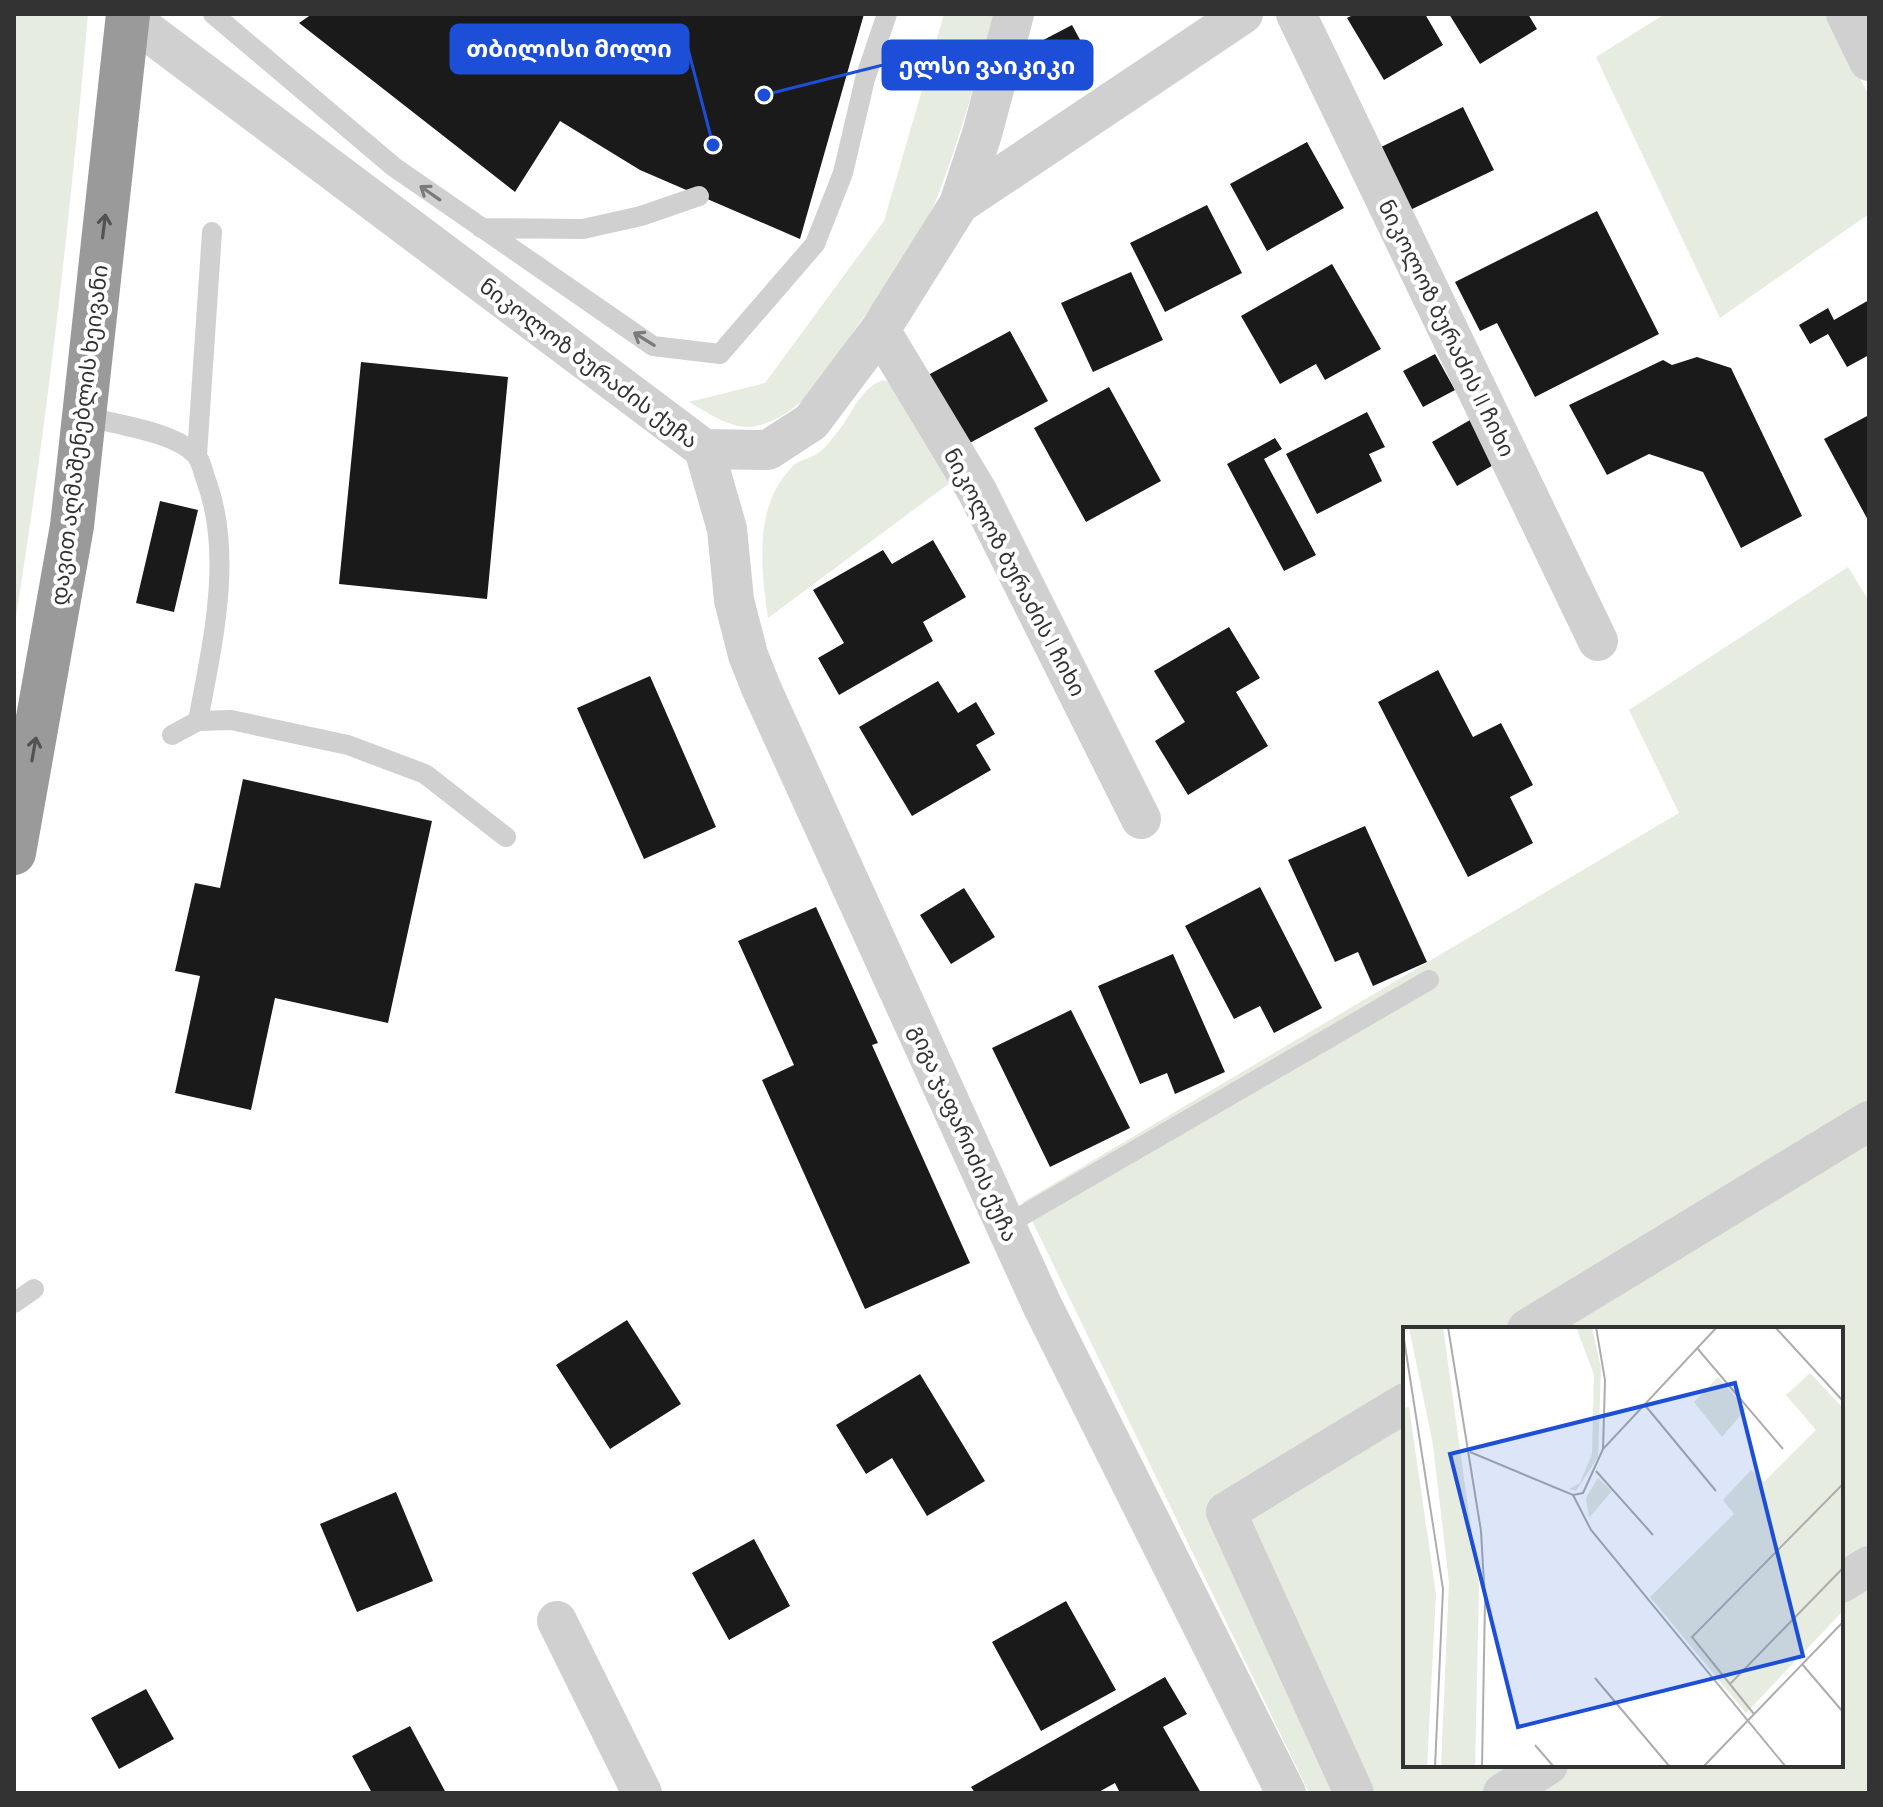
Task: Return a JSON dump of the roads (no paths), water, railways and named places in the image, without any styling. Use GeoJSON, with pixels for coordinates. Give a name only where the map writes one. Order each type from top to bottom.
{"type":"FeatureCollection","features":[{"type":"Feature","properties":{"kind":"highway","name":"დავით აღმაშენებლის ხეივანი"},"geometry":{"type":"LineString","coordinates":[[14,853],[72,526],[128,15]]}},
{"type":"Feature","properties":{"kind":"street"},"geometry":{"type":"LineString","coordinates":[[959,204],[982,134],[1014,14]]}},
{"type":"Feature","properties":{"kind":"street","name":"ნიკოლოზ ბურაძის ქუჩა"},"geometry":{"type":"LineString","coordinates":[[128,15],[704,449],[768,450],[811,422],[880,330],[959,204],[1243,14]]}},
{"type":"Feature","properties":{"kind":"street","name":"ნიკოლოზ ბურაძის II ჩიხი"},"geometry":{"type":"LineString","coordinates":[[1296,14],[1598,641]]}},
{"type":"Feature","properties":{"kind":"street"},"geometry":{"type":"LineString","coordinates":[[1846,14],[1869,61]]}},
{"type":"Feature","properties":{"kind":"street","name":"ნიკოლოზ ბურაძის I ჩიხი"},"geometry":{"type":"LineString","coordinates":[[880,330],[977,491],[1141,819]]}},
{"type":"Feature","properties":{"kind":"street","name":"გიგა ჯაფარიძის ქუჩა"},"geometry":{"type":"LineString","coordinates":[[704,449],[727,529],[734,600],[748,655],[1042,1305],[1286,1793]]}},
{"type":"Feature","properties":{"kind":"street"},"geometry":{"type":"LineString","coordinates":[[1530,1327],[1869,1121]]}},
{"type":"Feature","properties":{"kind":"street"},"geometry":{"type":"LineString","coordinates":[[1354,1793],[1226,1512],[1403,1404]]}},
{"type":"Feature","properties":{"kind":"street"},"geometry":{"type":"LineString","coordinates":[[1843,1582],[1869,1566]]}},
{"type":"Feature","properties":{"kind":"street"},"geometry":{"type":"LineString","coordinates":[[557,1621],[642,1793]]}},
{"type":"Feature","properties":{"kind":"street"},"geometry":{"type":"LineString","coordinates":[[1503,1793],[1545,1767]]}},
{"type":"Feature","properties":{"kind":"lane"},"geometry":{"type":"LineString","coordinates":[[213,14],[394,167],[653,346],[720,354],[815,244],[843,173],[865,79],[887,14]]}},
{"type":"Feature","properties":{"kind":"lane"},"geometry":{"type":"LineString","coordinates":[[481,228],[583,229],[641,216],[699,196]]}},
{"type":"Feature","properties":{"kind":"lane"},"geometry":{"type":"LineString","coordinates":[[198,721],[214,636],[220,538],[214,501],[197,455],[212,232]]}},
{"type":"Feature","properties":{"kind":"lane"},"geometry":{"type":"LineString","coordinates":[[85,416],[174,440],[197,455]]}},
{"type":"Feature","properties":{"kind":"lane"},"geometry":{"type":"LineString","coordinates":[[172,735],[198,721],[231,720],[348,745],[425,774],[506,837]]}},
{"type":"Feature","properties":{"kind":"lane"},"geometry":{"type":"LineString","coordinates":[[1006,1225],[1429,980]]}},
{"type":"Feature","properties":{"kind":"lane"},"geometry":{"type":"LineString","coordinates":[[14,1303],[34,1289]]}},
{"type":"Feature","properties":{"kind":"place","name":"ელსი ვაიკიკი"},"geometry":{"type":"Point","coordinates":[764,95]}},
{"type":"Feature","properties":{"kind":"place","name":"თბილისი მოლი"},"geometry":{"type":"Point","coordinates":[713,145]}}]}
